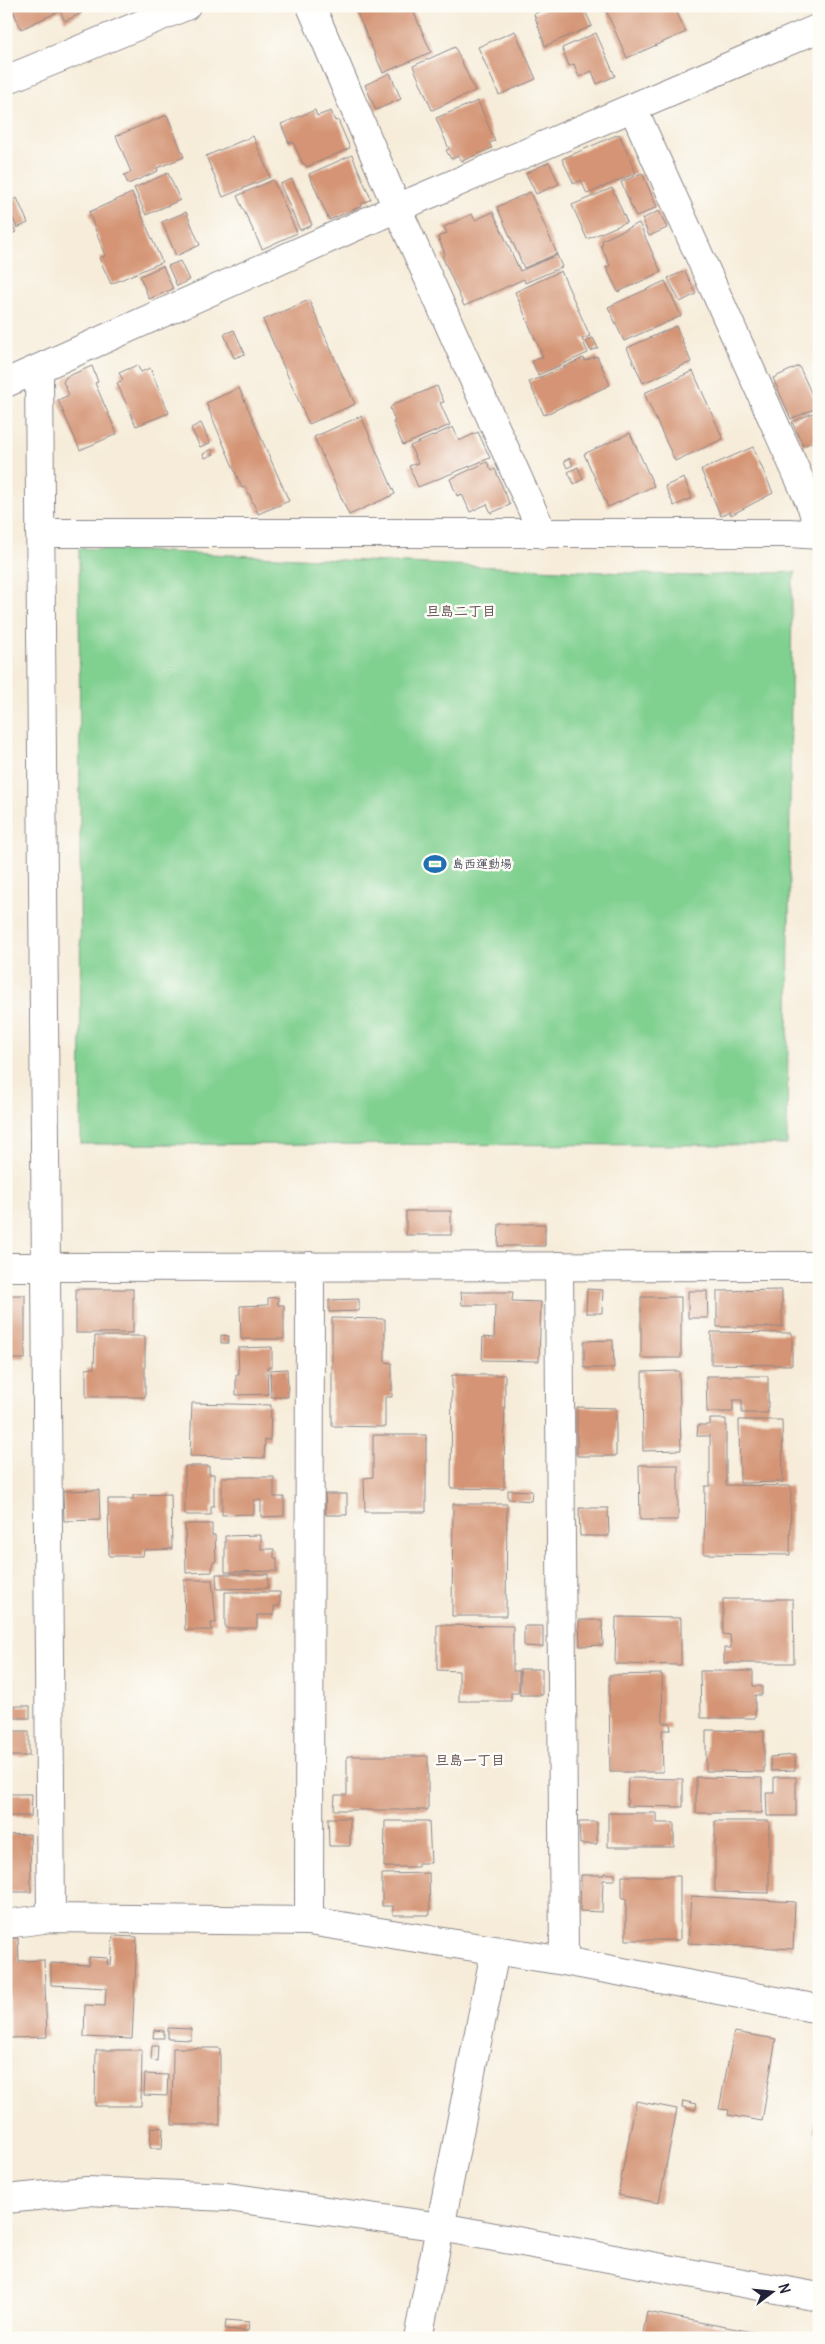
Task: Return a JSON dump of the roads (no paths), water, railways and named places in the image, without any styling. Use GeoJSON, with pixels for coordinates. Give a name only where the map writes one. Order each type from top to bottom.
{"type":"FeatureCollection","features":[{"type":"Feature","properties":{"kind":"street"},"geometry":{"type":"LineString","coordinates":[[6,80],[186,6]]}},
{"type":"Feature","properties":{"kind":"street"},"geometry":{"type":"LineString","coordinates":[[311,6],[397,208],[544,534]]}},
{"type":"Feature","properties":{"kind":"street"},"geometry":{"type":"LineString","coordinates":[[6,383],[39,370],[397,208],[819,28]]}},
{"type":"Feature","properties":{"kind":"street"},"geometry":{"type":"LineString","coordinates":[[40,533],[790,533],[819,535],[812,507],[633,108]]}},
{"type":"Feature","properties":{"kind":"street"},"geometry":{"type":"LineString","coordinates":[[39,370],[51,1918]]}},
{"type":"Feature","properties":{"kind":"street"},"geometry":{"type":"LineString","coordinates":[[309,1921],[310,1266]]}},
{"type":"Feature","properties":{"kind":"street"},"geometry":{"type":"LineString","coordinates":[[559,1266],[564,1961]]}},
{"type":"Feature","properties":{"kind":"street"},"geometry":{"type":"LineString","coordinates":[[6,1267],[819,1266]]}},
{"type":"Feature","properties":{"kind":"street"},"geometry":{"type":"LineString","coordinates":[[6,1924],[51,1918],[309,1921],[495,1952],[564,1961],[819,2009]]}},
{"type":"Feature","properties":{"kind":"street"},"geometry":{"type":"LineString","coordinates":[[418,2338],[495,1952]]}},
{"type":"Feature","properties":{"kind":"street"},"geometry":{"type":"LineString","coordinates":[[6,2199],[87,2191],[228,2197],[441,2227],[819,2297]]}},
{"type":"Feature","properties":{"kind":"place","name":"島西運動場"},"geometry":{"type":"Point","coordinates":[435,864]}},
{"type":"Feature","properties":{"kind":"district","name":"旦島二丁目"},"geometry":{"type":"Point","coordinates":[461,611]}},
{"type":"Feature","properties":{"kind":"district","name":"旦島一丁目"},"geometry":{"type":"Point","coordinates":[470,1760]}}]}
